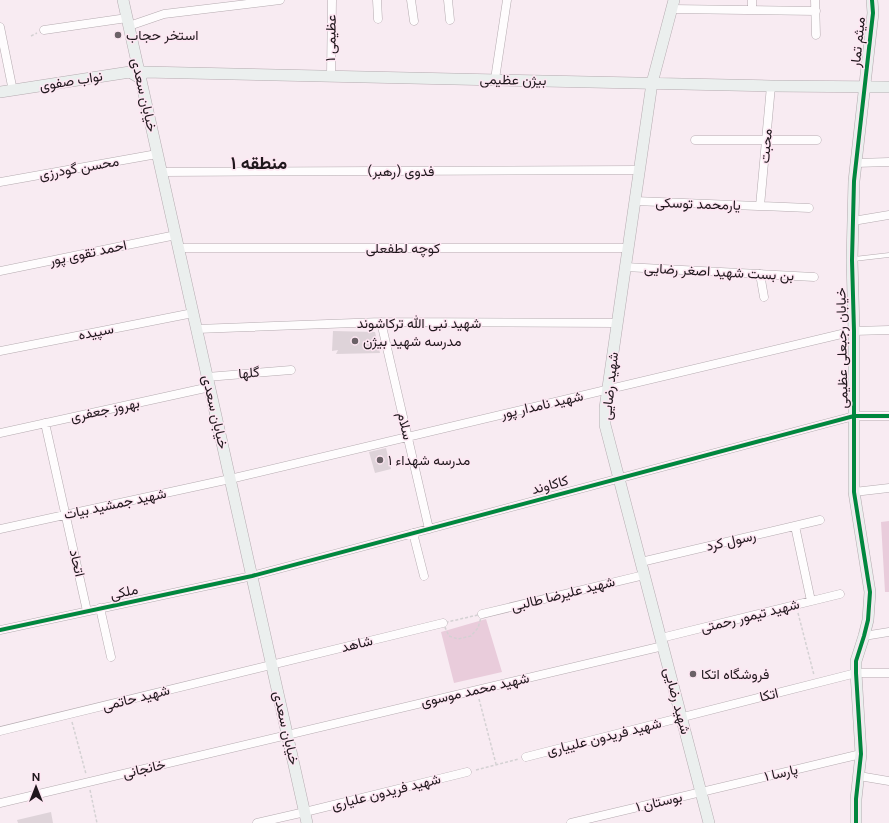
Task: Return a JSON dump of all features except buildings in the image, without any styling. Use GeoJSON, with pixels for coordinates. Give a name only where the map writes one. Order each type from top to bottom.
{"type":"FeatureCollection","features":[{"type":"Feature","properties":{"kind":"main road","name":"خیابان سعدی"},"geometry":{"type":"LineString","coordinates":[[123,0],[306,818]]}},
{"type":"Feature","properties":{"kind":"main road","name":"میثم تمار"},"geometry":{"type":"LineString","coordinates":[[865,86],[873,13],[872,0]]}},
{"type":"Feature","properties":{"kind":"main road","name":"شهید رضایی"},"geometry":{"type":"LineString","coordinates":[[673,2],[652,83],[605,408],[605,424],[709,823]]}},
{"type":"Feature","properties":{"kind":"main road","name":"نواب صفوی"},"geometry":{"type":"LineString","coordinates":[[0,92],[130,72],[140,78]]}},
{"type":"Feature","properties":{"kind":"main road","name":"بیژن عظیمی"},"geometry":{"type":"LineString","coordinates":[[140,78],[144,72],[771,86],[889,87]]}},
{"type":"Feature","properties":{"kind":"main road","name":"خیابان رجبعلی عظیمی"},"geometry":{"type":"LineString","coordinates":[[856,823],[858,776],[862,754],[856,661],[868,620],[870,592],[854,492],[854,331],[852,260],[854,181],[865,86]]}},
{"type":"Feature","properties":{"kind":"street"},"geometry":{"type":"LineString","coordinates":[[44,30],[128,22],[164,14],[280,0]]}},
{"type":"Feature","properties":{"kind":"street","name":"عظیمی ۱"},"geometry":{"type":"LineString","coordinates":[[331,76],[332,0]]}},
{"type":"Feature","properties":{"kind":"street"},"geometry":{"type":"LineString","coordinates":[[377,0],[378,19]]}},
{"type":"Feature","properties":{"kind":"street"},"geometry":{"type":"LineString","coordinates":[[411,0],[414,21]]}},
{"type":"Feature","properties":{"kind":"street"},"geometry":{"type":"LineString","coordinates":[[448,0],[450,20]]}},
{"type":"Feature","properties":{"kind":"street"},"geometry":{"type":"LineString","coordinates":[[496,80],[507,0]]}},
{"type":"Feature","properties":{"kind":"street"},"geometry":{"type":"LineString","coordinates":[[752,0],[752,10]]}},
{"type":"Feature","properties":{"kind":"street"},"geometry":{"type":"LineString","coordinates":[[815,0],[816,35]]}},
{"type":"Feature","properties":{"kind":"street"},"geometry":{"type":"LineString","coordinates":[[673,2],[752,10],[816,12]]}},
{"type":"Feature","properties":{"kind":"street"},"geometry":{"type":"LineString","coordinates":[[0,27],[12,91]]}},
{"type":"Feature","properties":{"kind":"street","name":"محبت"},"geometry":{"type":"LineString","coordinates":[[760,206],[771,86]]}},
{"type":"Feature","properties":{"kind":"street"},"geometry":{"type":"LineString","coordinates":[[695,140],[817,140]]}},
{"type":"Feature","properties":{"kind":"street","name":"محسن گودرزی"},"geometry":{"type":"LineString","coordinates":[[0,182],[157,154]]}},
{"type":"Feature","properties":{"kind":"street"},"geometry":{"type":"LineString","coordinates":[[856,163],[889,162]]}},
{"type":"Feature","properties":{"kind":"street","name":"فدوی (رهبر)"},"geometry":{"type":"LineString","coordinates":[[162,172],[640,170]]}},
{"type":"Feature","properties":{"kind":"street","name":"یارمحمد توسکی"},"geometry":{"type":"LineString","coordinates":[[635,201],[809,208]]}},
{"type":"Feature","properties":{"kind":"street"},"geometry":{"type":"LineString","coordinates":[[853,221],[889,215]]}},
{"type":"Feature","properties":{"kind":"street","name":"احمد تقوی پور"},"geometry":{"type":"LineString","coordinates":[[0,271],[176,235]]}},
{"type":"Feature","properties":{"kind":"street","name":"کوچه لطفعلی"},"geometry":{"type":"LineString","coordinates":[[178,248],[628,248]]}},
{"type":"Feature","properties":{"kind":"street","name":"بن بست شهید اصغر رضایی"},"geometry":{"type":"LineString","coordinates":[[625,267],[814,277]]}},
{"type":"Feature","properties":{"kind":"street"},"geometry":{"type":"LineString","coordinates":[[760,274],[764,297]]}},
{"type":"Feature","properties":{"kind":"street","name":"سپیده"},"geometry":{"type":"LineString","coordinates":[[0,351],[193,313]]}},
{"type":"Feature","properties":{"kind":"street","name":"شهید نبی الله ترکاشوند"},"geometry":{"type":"LineString","coordinates":[[197,329],[381,322],[617,323]]}},
{"type":"Feature","properties":{"kind":"street","name":"سلام"},"geometry":{"type":"LineString","coordinates":[[381,322],[429,529]]}},
{"type":"Feature","properties":{"kind":"street","name":"شهید نامدار پور"},"geometry":{"type":"LineString","coordinates":[[230,479],[854,331],[889,330]]}},
{"type":"Feature","properties":{"kind":"street","name":"گلها"},"geometry":{"type":"LineString","coordinates":[[208,382],[291,370]]}},
{"type":"Feature","properties":{"kind":"street","name":"بهروز جعفری"},"geometry":{"type":"LineString","coordinates":[[0,433],[46,423],[208,382]]}},
{"type":"Feature","properties":{"kind":"street","name":"کاکاوند"},"geometry":{"type":"LineString","coordinates":[[252,576],[854,416],[889,416]]}},
{"type":"Feature","properties":{"kind":"street","name":"اتحاد"},"geometry":{"type":"LineString","coordinates":[[46,423],[87,611]]}},
{"type":"Feature","properties":{"kind":"street","name":"شهید جمشید بیات"},"geometry":{"type":"LineString","coordinates":[[0,529],[230,479]]}},
{"type":"Feature","properties":{"kind":"street"},"geometry":{"type":"LineString","coordinates":[[854,492],[889,488]]}},
{"type":"Feature","properties":{"kind":"street","name":"رسول کرد"},"geometry":{"type":"LineString","coordinates":[[641,562],[820,520]]}},
{"type":"Feature","properties":{"kind":"street"},"geometry":{"type":"LineString","coordinates":[[794,526],[811,601]]}},
{"type":"Feature","properties":{"kind":"street"},"geometry":{"type":"LineString","coordinates":[[413,533],[424,576]]}},
{"type":"Feature","properties":{"kind":"street","name":"شهید علیرضا طالبی"},"geometry":{"type":"LineString","coordinates":[[482,614],[644,575]]}},
{"type":"Feature","properties":{"kind":"street","name":"ملکی"},"geometry":{"type":"LineString","coordinates":[[0,630],[252,576]]}},
{"type":"Feature","properties":{"kind":"street","name":"شهید تیمور رحمتی"},"geometry":{"type":"LineString","coordinates":[[662,642],[840,594]]}},
{"type":"Feature","properties":{"kind":"street"},"geometry":{"type":"LineString","coordinates":[[100,608],[111,657]]}},
{"type":"Feature","properties":{"kind":"street","name":"شاهد"},"geometry":{"type":"LineString","coordinates":[[272,664],[442,623]]}},
{"type":"Feature","properties":{"kind":"street"},"geometry":{"type":"LineString","coordinates":[[864,636],[889,632]]}},
{"type":"Feature","properties":{"kind":"street","name":"شهید محمد موسوی"},"geometry":{"type":"LineString","coordinates":[[287,735],[477,690],[662,642]]}},
{"type":"Feature","properties":{"kind":"street","name":"شهید حاتمی"},"geometry":{"type":"LineString","coordinates":[[0,731],[272,664]]}},
{"type":"Feature","properties":{"kind":"street","name":"اتکا"},"geometry":{"type":"LineString","coordinates":[[681,717],[856,673],[889,673]]}},
{"type":"Feature","properties":{"kind":"street","name":"شهید فریدون علییاری"},"geometry":{"type":"LineString","coordinates":[[526,757],[681,717]]}},
{"type":"Feature","properties":{"kind":"street","name":"خانجانی"},"geometry":{"type":"LineString","coordinates":[[0,803],[287,735]]}},
{"type":"Feature","properties":{"kind":"street","name":"پارسا ۱"},"geometry":{"type":"LineString","coordinates":[[701,792],[862,754]]}},
{"type":"Feature","properties":{"kind":"street","name":"شهید فریدون علیاری"},"geometry":{"type":"LineString","coordinates":[[257,823],[306,818],[467,772]]}},
{"type":"Feature","properties":{"kind":"street"},"geometry":{"type":"LineString","coordinates":[[858,776],[889,781]]}},
{"type":"Feature","properties":{"kind":"street","name":"بوستان ۱"},"geometry":{"type":"LineString","coordinates":[[571,823],[701,792]]}},
{"type":"Feature","properties":{"kind":"lane"},"geometry":{"type":"LineString","coordinates":[[852,260],[889,255]]}},
{"type":"Feature","properties":{"kind":"path"},"geometry":{"type":"LineString","coordinates":[[796,605],[816,683]]}},
{"type":"Feature","properties":{"kind":"path"},"geometry":{"type":"LineString","coordinates":[[482,614],[478,628],[471,636],[458,639],[449,636],[442,623],[482,614]]}},
{"type":"Feature","properties":{"kind":"path"},"geometry":{"type":"LineString","coordinates":[[477,690],[496,764]]}},
{"type":"Feature","properties":{"kind":"path"},"geometry":{"type":"LineString","coordinates":[[69,714],[98,823]]}},
{"type":"Feature","properties":{"kind":"path"},"geometry":{"type":"LineString","coordinates":[[467,772],[526,757]]}},
{"type":"Feature","properties":{"kind":"shaded area"},"geometry":{"type":"Polygon","coordinates":[[[889,521],[889,592],[885,592],[881,522],[889,521]]]}},
{"type":"Feature","properties":{"kind":"shaded area"},"geometry":{"type":"Polygon","coordinates":[[[486,619],[502,672],[454,683],[441,632],[486,619]]]}},
{"type":"Feature","properties":{"kind":"cycle path"},"geometry":{"type":"LineString","coordinates":[[856,823],[856,799],[861,754],[856,661],[868,620],[870,592],[854,492],[854,331],[852,260],[854,181],[873,13],[872,0]]}},
{"type":"Feature","properties":{"kind":"cycle path"},"geometry":{"type":"LineString","coordinates":[[0,630],[252,576],[854,416],[889,416]]}},
{"type":"Feature","properties":{"kind":"place","name":"استخر حجاب"},"geometry":{"type":"Point","coordinates":[118,35]}},
{"type":"Feature","properties":{"kind":"place","name":"مدرسه شهید بیژن"},"geometry":{"type":"Point","coordinates":[355,341]}},
{"type":"Feature","properties":{"kind":"place","name":"مدرسه شهداء ۱"},"geometry":{"type":"Point","coordinates":[380,460]}},
{"type":"Feature","properties":{"kind":"place","name":"فروشگاه اتکا"},"geometry":{"type":"Point","coordinates":[693,674]}},
{"type":"Feature","properties":{"kind":"district","name":"منطقه ۱"},"geometry":{"type":"Point","coordinates":[259,163]}}]}
